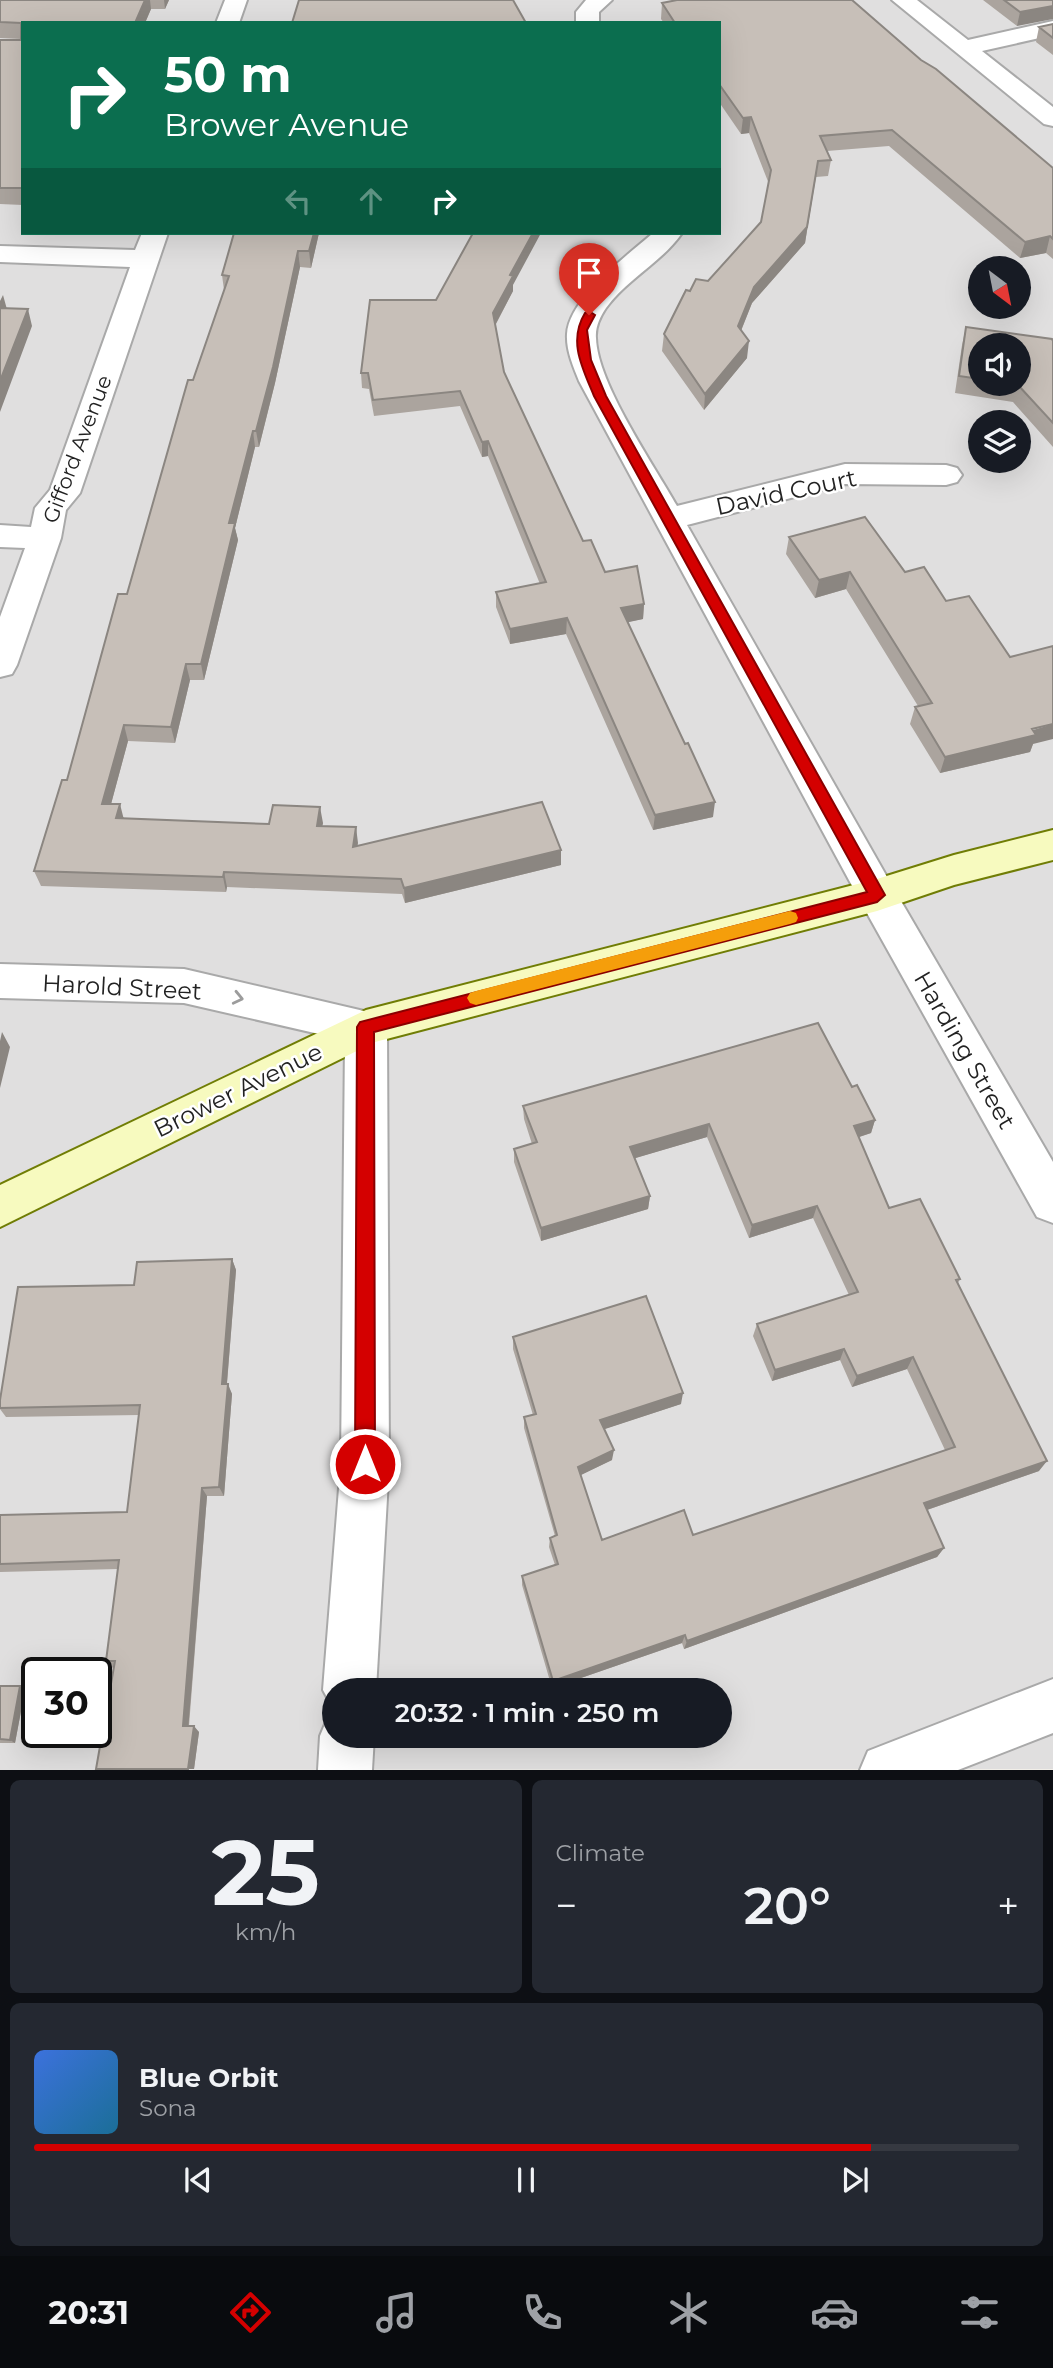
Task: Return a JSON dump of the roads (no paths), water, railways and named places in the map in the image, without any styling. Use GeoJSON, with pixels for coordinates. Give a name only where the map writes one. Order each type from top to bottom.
{"type":"FeatureCollection","features":[{"type":"Feature","properties":{"kind":"main road","name":"Brower Avenue"},"geometry":{"type":"LineString","coordinates":[[0,1207],[366,1027],[877,895],[954,870],[1053,845]]}},
{"type":"Feature","properties":{"kind":"street"},"geometry":{"type":"LineString","coordinates":[[228,21],[236,0]]}},
{"type":"Feature","properties":{"kind":"street"},"geometry":{"type":"LineString","coordinates":[[587,21],[587,9],[601,0]]}},
{"type":"Feature","properties":{"kind":"street"},"geometry":{"type":"LineString","coordinates":[[903,0],[1053,119]]}},
{"type":"Feature","properties":{"kind":"street"},"geometry":{"type":"LineString","coordinates":[[964,48],[1053,27]]}},
{"type":"Feature","properties":{"kind":"street","name":"Harding Street"},"geometry":{"type":"LineString","coordinates":[[667,235],[597,300],[582,330],[585,360],[600,396],[668,519],[877,895],[1053,1203]]}},
{"type":"Feature","properties":{"kind":"street"},"geometry":{"type":"LineString","coordinates":[[0,254],[151,246]]}},
{"type":"Feature","properties":{"kind":"street","name":"Gifford Avenue"},"geometry":{"type":"LineString","coordinates":[[0,665],[45,538],[51,508],[64,493],[151,246]]}},
{"type":"Feature","properties":{"kind":"street","name":"David Court"},"geometry":{"type":"LineString","coordinates":[[668,519],[845,474],[946,475]]}},
{"type":"Feature","properties":{"kind":"street"},"geometry":{"type":"LineString","coordinates":[[0,536],[45,538]]}},
{"type":"Feature","properties":{"kind":"street","name":"Harold Street"},"geometry":{"type":"LineString","coordinates":[[0,981],[184,986],[366,1027]]}},
{"type":"Feature","properties":{"kind":"street"},"geometry":{"type":"LineString","coordinates":[[351,1678],[365,1464],[366,1027]]}},
{"type":"Feature","properties":{"kind":"street"},"geometry":{"type":"LineString","coordinates":[[887,1769],[1053,1706]]}},
{"type":"Feature","properties":{"kind":"street"},"geometry":{"type":"LineString","coordinates":[[345,1769],[346,1748]]}}]}
